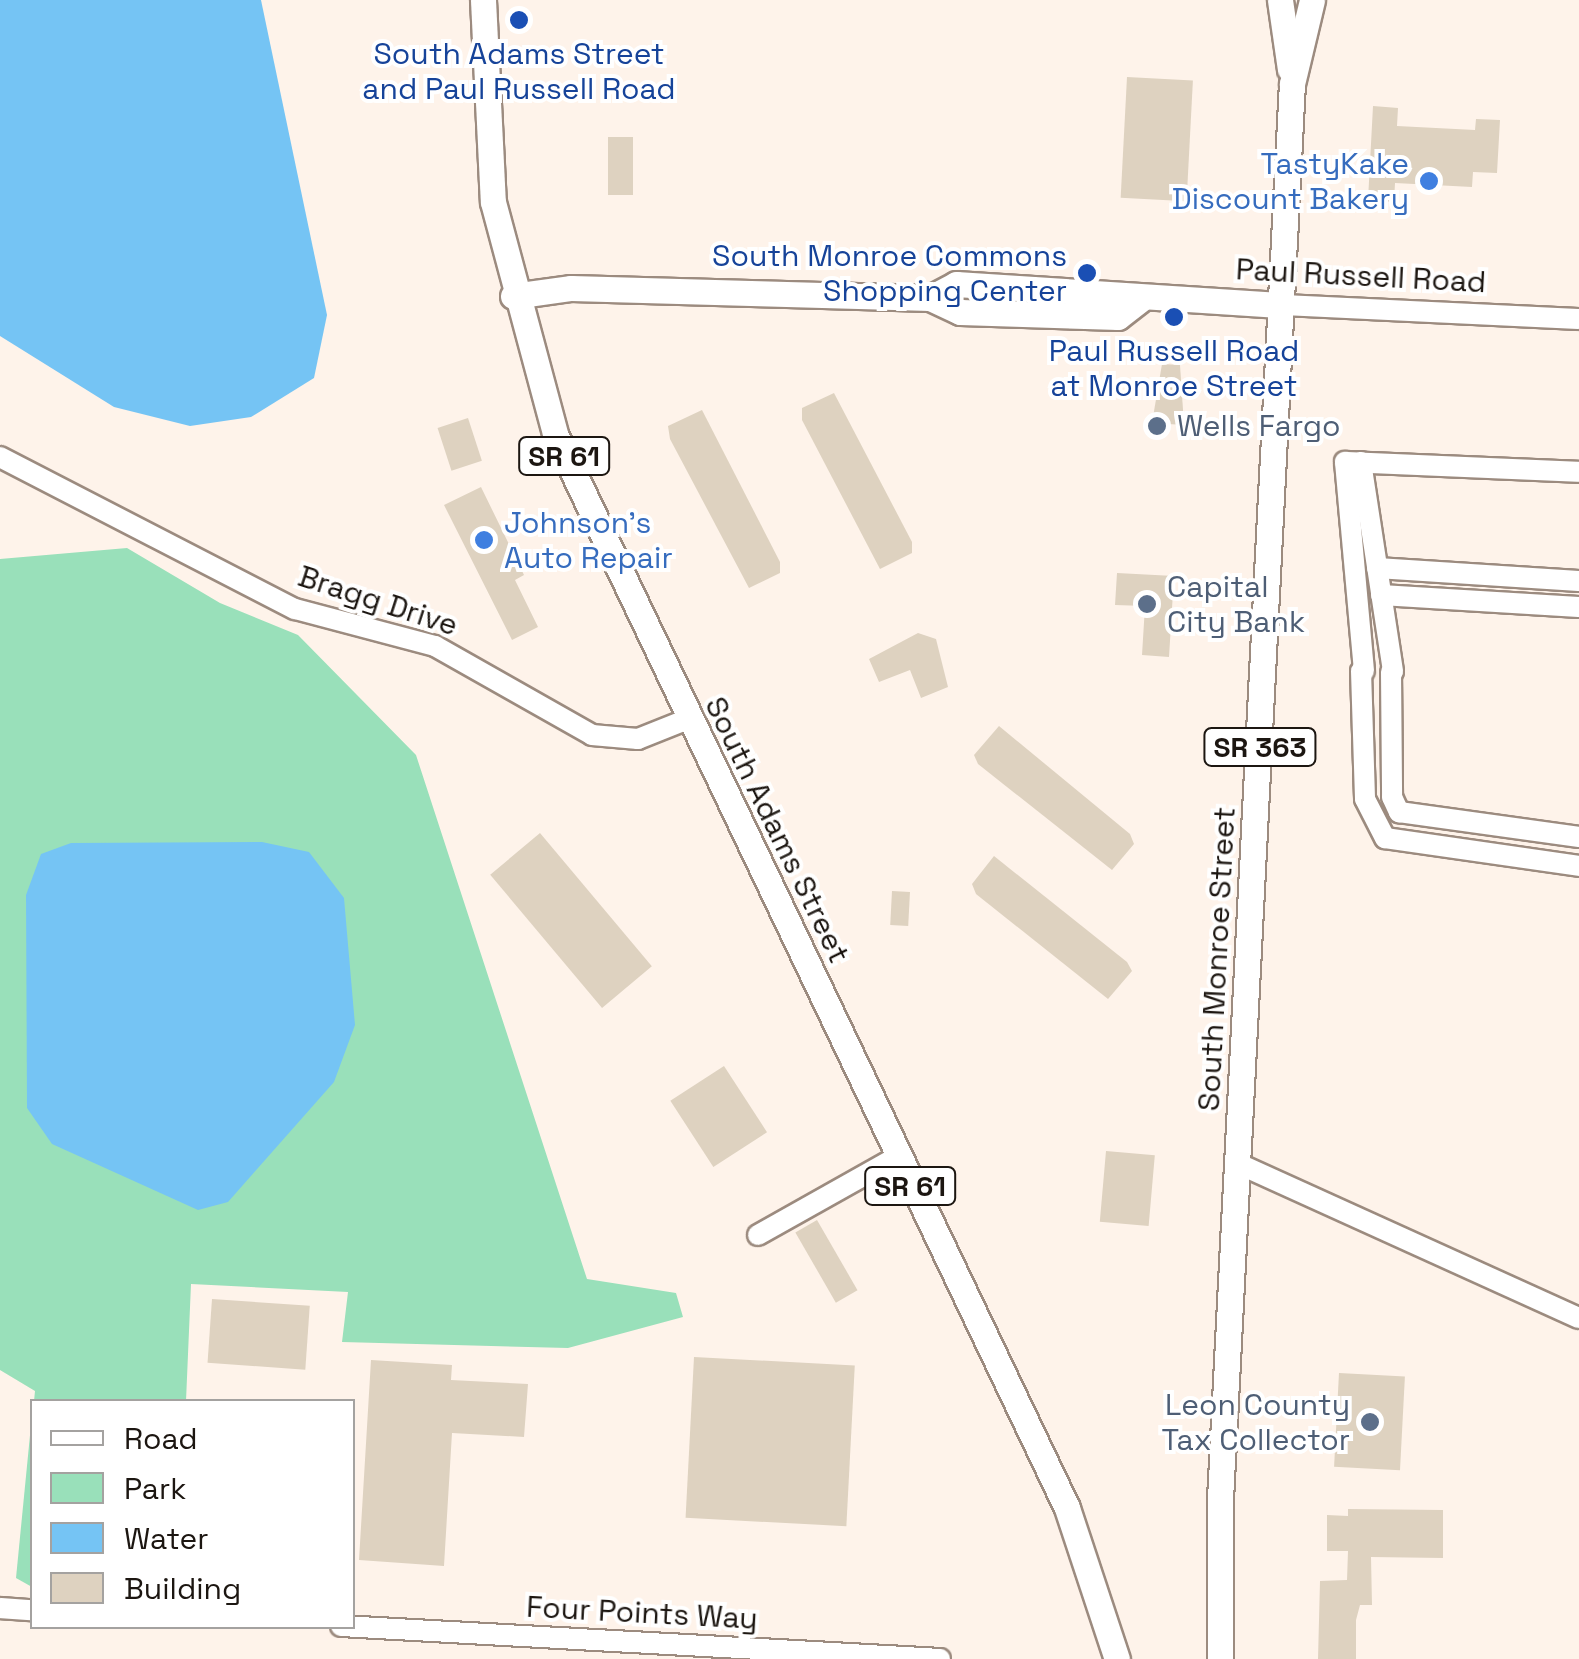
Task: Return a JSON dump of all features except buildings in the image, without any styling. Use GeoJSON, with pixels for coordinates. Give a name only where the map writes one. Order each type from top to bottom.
{"type":"FeatureCollection","features":[{"type":"Feature","properties":{"kind":"main road","name":"South Adams Street"},"geometry":{"type":"LineString","coordinates":[[483,0],[486,134],[513,296],[568,466],[1067,1508],[1117,1659]]}},
{"type":"Feature","properties":{"kind":"main road","name":"South Monroe Street"},"geometry":{"type":"LineString","coordinates":[[1220,1659],[1220,1500],[1292,84],[1280,0]]}},
{"type":"Feature","properties":{"kind":"main road","name":"South Monroe Street"},"geometry":{"type":"LineString","coordinates":[[1292,84],[1312,0]]}},
{"type":"Feature","properties":{"kind":"main road","name":"Paul Russell Road"},"geometry":{"type":"LineString","coordinates":[[513,296],[571,288],[930,298],[956,284],[1118,288],[1141,299],[1283,305]]}},
{"type":"Feature","properties":{"kind":"street","name":"Paul Russell Road"},"geometry":{"type":"LineString","coordinates":[[1283,305],[1579,320]]}},
{"type":"Feature","properties":{"kind":"street","name":"Bragg Drive"},"geometry":{"type":"LineString","coordinates":[[0,457],[295,609],[449,653],[592,735],[638,739],[688,719]]}},
{"type":"Feature","properties":{"kind":"street"},"geometry":{"type":"LineString","coordinates":[[1579,472],[1345,462],[1363,671],[1365,799],[1384,838],[1579,866]]}},
{"type":"Feature","properties":{"kind":"street"},"geometry":{"type":"LineString","coordinates":[[1361,462],[1392,672],[1392,796],[1400,812],[1579,837]]}},
{"type":"Feature","properties":{"kind":"street"},"geometry":{"type":"LineString","coordinates":[[1377,568],[1579,581]]}},
{"type":"Feature","properties":{"kind":"street"},"geometry":{"type":"LineString","coordinates":[[1381,594],[1579,607]]}},
{"type":"Feature","properties":{"kind":"street"},"geometry":{"type":"LineString","coordinates":[[758,1236],[897,1157]]}},
{"type":"Feature","properties":{"kind":"street"},"geometry":{"type":"LineString","coordinates":[[1239,1164],[1579,1318]]}},
{"type":"Feature","properties":{"kind":"street"},"geometry":{"type":"LineString","coordinates":[[0,1608],[30,1610]]}},
{"type":"Feature","properties":{"kind":"street","name":"Four Points Way"},"geometry":{"type":"LineString","coordinates":[[355,1627],[940,1659]]}},
{"type":"Feature","properties":{"kind":"green space"},"geometry":{"type":"Polygon","coordinates":[[[127,548],[220,603],[298,635],[416,755],[587,1279],[676,1293],[683,1317],[568,1348],[342,1342],[348,1292],[191,1284],[186,1399],[34,1399],[35,1391],[0,1370],[0,559],[127,548]]]}},
{"type":"Feature","properties":{"kind":"green space"},"geometry":{"type":"Polygon","coordinates":[[[30,1435],[30,1586],[16,1578],[30,1435]]]}},
{"type":"Feature","properties":{"kind":"water"},"geometry":{"type":"Polygon","coordinates":[[[0,0],[261,0],[327,315],[314,378],[251,417],[190,426],[114,407],[0,336],[0,0]]]}},
{"type":"Feature","properties":{"kind":"water"},"geometry":{"type":"Polygon","coordinates":[[[262,842],[309,852],[344,898],[355,1025],[334,1082],[228,1202],[198,1210],[52,1144],[27,1108],[26,895],[41,854],[71,843],[262,842]]]}},
{"type":"Feature","properties":{"kind":"place","name":"South Adams Street and Paul Russell Road"},"geometry":{"type":"Point","coordinates":[519,20]}},
{"type":"Feature","properties":{"kind":"place","name":"TastyKake Discount Bakery"},"geometry":{"type":"Point","coordinates":[1429,181]}},
{"type":"Feature","properties":{"kind":"place","name":"South Monroe Commons Shopping Center"},"geometry":{"type":"Point","coordinates":[1087,273]}},
{"type":"Feature","properties":{"kind":"place","name":"Paul Russell Road at Monroe Street"},"geometry":{"type":"Point","coordinates":[1174,317]}},
{"type":"Feature","properties":{"kind":"place","name":"Wells Fargo"},"geometry":{"type":"Point","coordinates":[1157,426]}},
{"type":"Feature","properties":{"kind":"place","name":"Johnson's Auto Repair"},"geometry":{"type":"Point","coordinates":[484,540]}},
{"type":"Feature","properties":{"kind":"place","name":"Capital City Bank"},"geometry":{"type":"Point","coordinates":[1147,604]}},
{"type":"Feature","properties":{"kind":"place","name":"Leon County Tax Collector"},"geometry":{"type":"Point","coordinates":[1370,1422]}}]}
